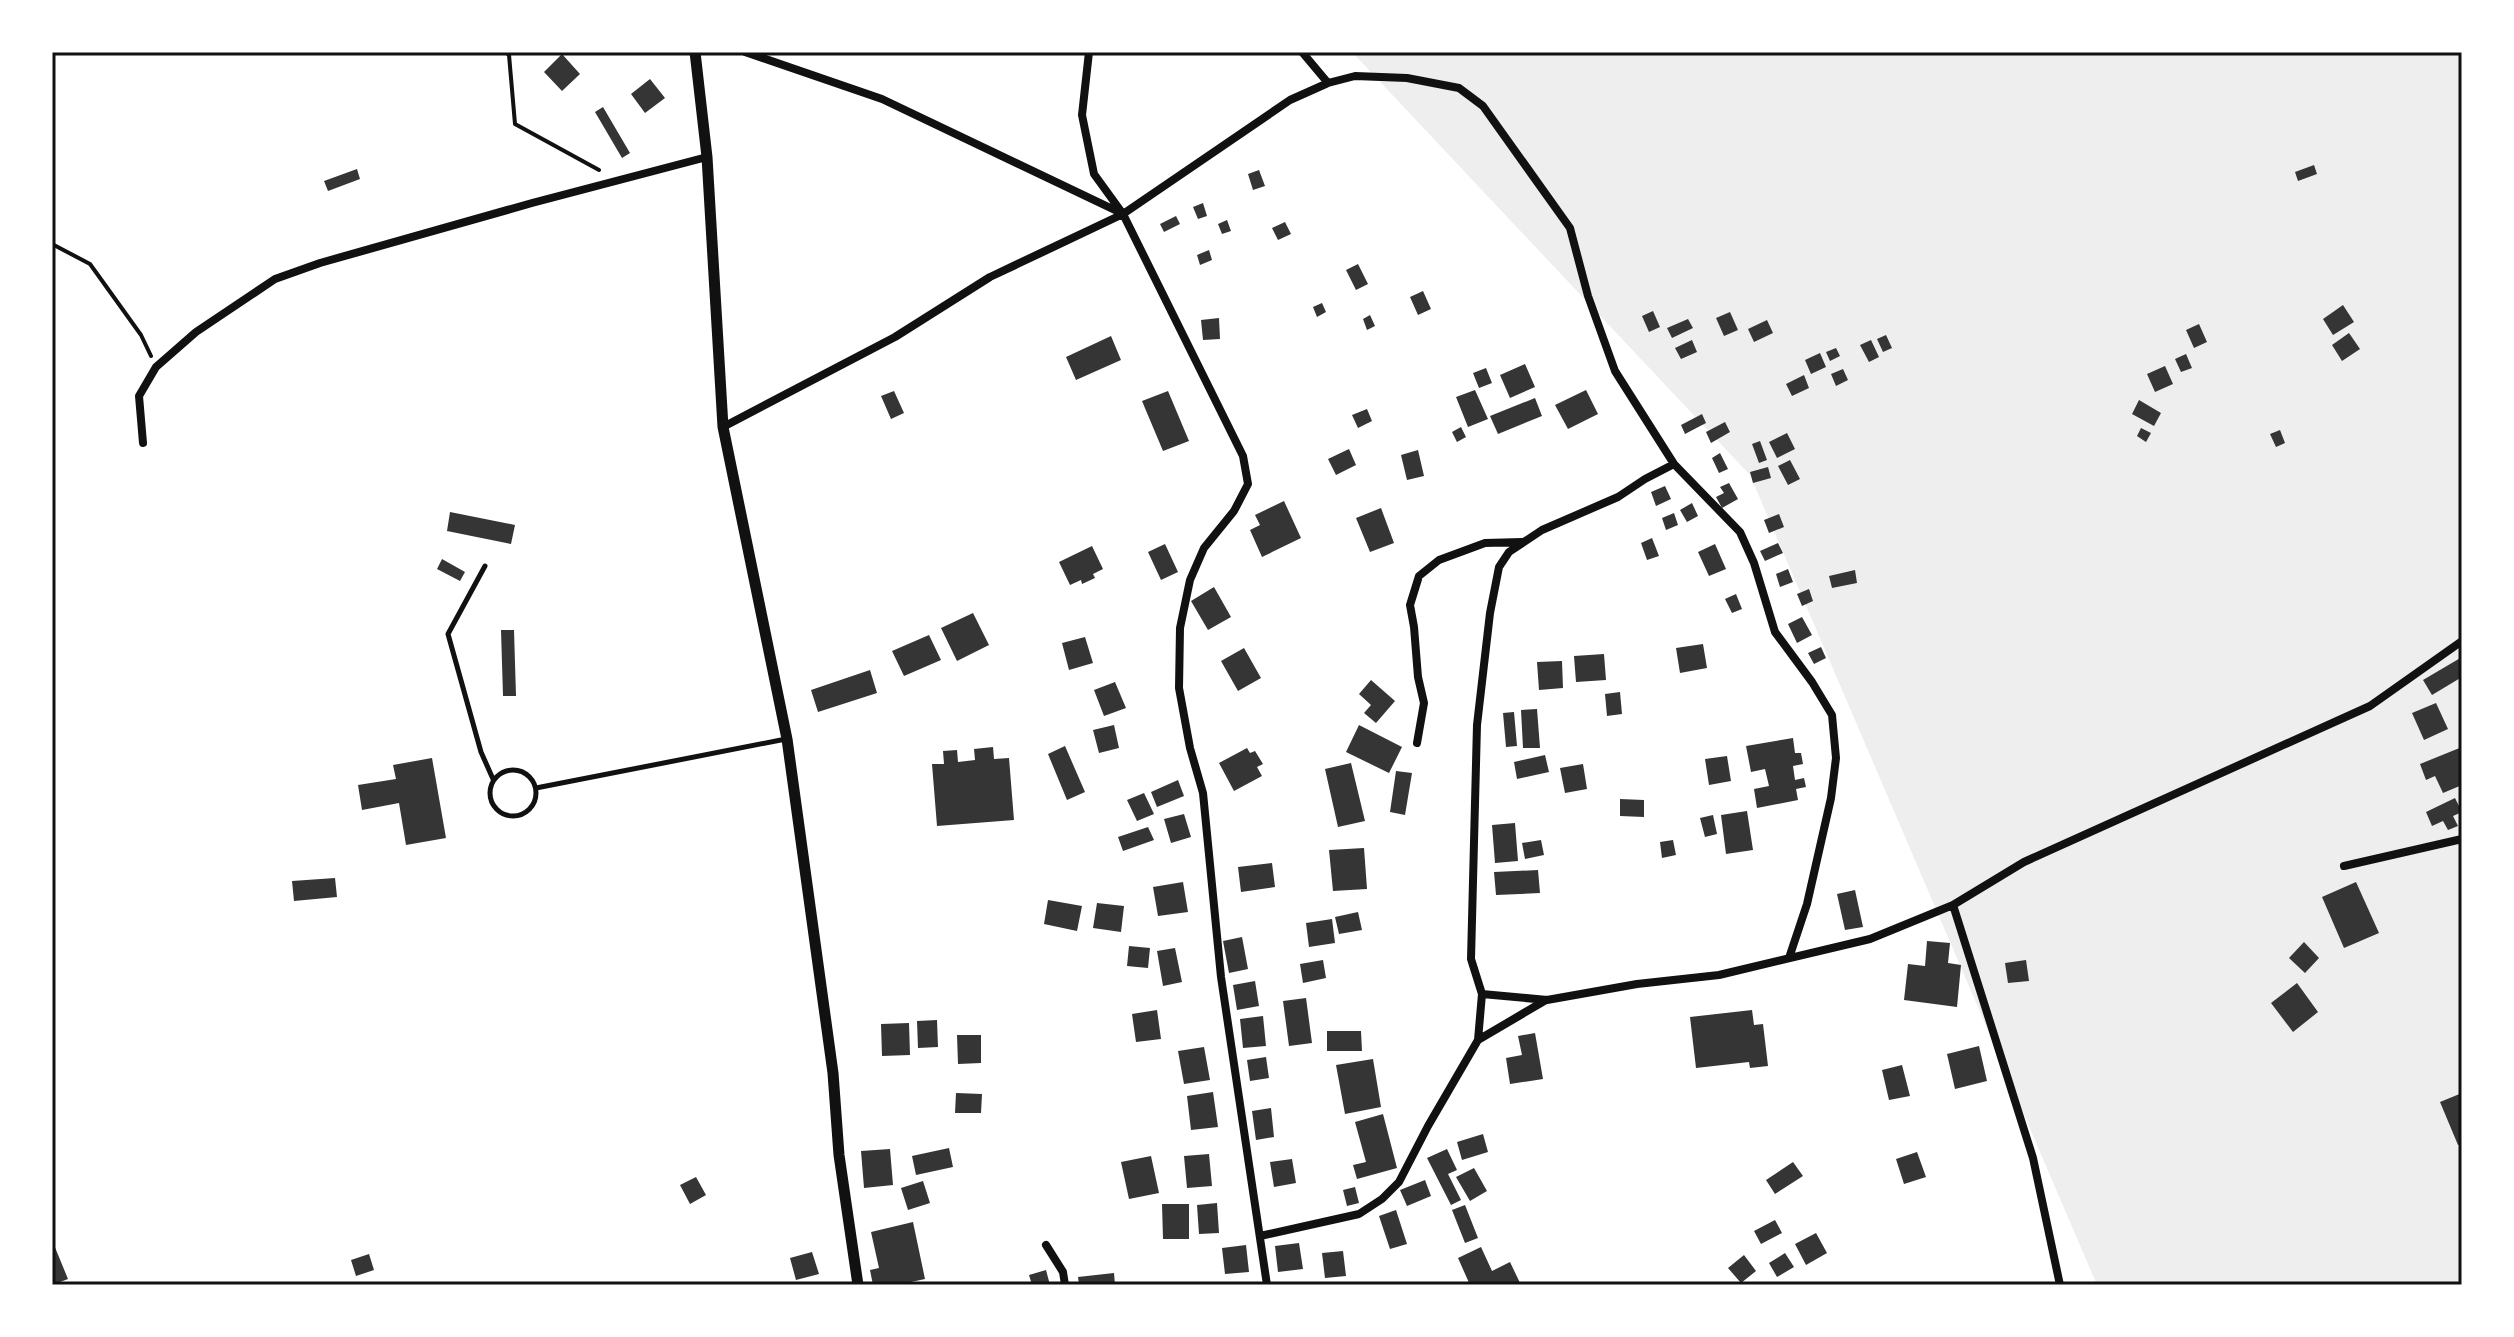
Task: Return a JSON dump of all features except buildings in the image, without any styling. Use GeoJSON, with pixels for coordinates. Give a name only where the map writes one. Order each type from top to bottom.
{"type":"FeatureCollection","features":[{"type":"Feature","properties":{"kind":"street"},"geometry":{"type":"LineString","coordinates":[[695,52],[707,157],[723,427],[787,739],[833,1073],[839,1155],[858,1285]]}},
{"type":"Feature","properties":{"kind":"street"},"geometry":{"type":"LineString","coordinates":[[745,52],[882,99],[1123,214]]}},
{"type":"Feature","properties":{"kind":"street"},"geometry":{"type":"LineString","coordinates":[[1089,52],[1082,115],[1094,174],[1123,214],[1243,456],[1248,484],[1234,511],[1204,548],[1190,580],[1180,628],[1179,688],[1190,748],[1203,793],[1221,977],[1267,1285]]}},
{"type":"Feature","properties":{"kind":"street"},"geometry":{"type":"LineString","coordinates":[[1302,52],[1328,83]]}},
{"type":"Feature","properties":{"kind":"street"},"geometry":{"type":"LineString","coordinates":[[723,427],[895,337],[990,277],[1123,214],[1290,100],[1328,83],[1355,76],[1407,78],[1459,88],[1483,106],[1570,228],[1588,296],[1615,371],[1674,464],[1740,532],[1754,563],[1775,632],[1832,715],[1836,758],[1831,798],[1807,904],[1789,958]]}},
{"type":"Feature","properties":{"kind":"street"},"geometry":{"type":"LineString","coordinates":[[143,443],[139,396],[156,367],[196,332],[275,279],[320,263],[532,203],[707,157]]}},
{"type":"Feature","properties":{"kind":"street"},"geometry":{"type":"LineString","coordinates":[[1260,1236],[1359,1214],[1382,1199],[1399,1182],[1478,1040],[1482,994],[1471,959],[1477,725],[1490,613],[1499,567],[1509,552],[1542,530],[1618,497],[1674,464]]}},
{"type":"Feature","properties":{"kind":"street"},"geometry":{"type":"LineString","coordinates":[[1417,743],[1424,703],[1410,605],[1419,576],[1439,560],[1485,543],[1523,542]]}},
{"type":"Feature","properties":{"kind":"street"},"geometry":{"type":"LineString","coordinates":[[1482,994],[1547,1000],[1637,984],[1719,975],[1870,939],[1953,905],[2024,862],[2370,706],[2462,641]]}},
{"type":"Feature","properties":{"kind":"street"},"geometry":{"type":"LineString","coordinates":[[2344,866],[2462,839]]}},
{"type":"Feature","properties":{"kind":"street"},"geometry":{"type":"LineString","coordinates":[[1953,905],[2033,1158],[2060,1285]]}},
{"type":"Feature","properties":{"kind":"street"},"geometry":{"type":"LineString","coordinates":[[1478,1040],[1547,1000]]}},
{"type":"Feature","properties":{"kind":"street"},"geometry":{"type":"LineString","coordinates":[[1046,1245],[1063,1272],[1065,1285]]}},
{"type":"Feature","properties":{"kind":"lane"},"geometry":{"type":"LineString","coordinates":[[485,566],[448,634],[481,752],[493,779],[490,797],[496,808],[506,815],[518,816],[529,810],[535,800],[536,788],[530,777],[520,770],[508,770],[493,779]]}},
{"type":"Feature","properties":{"kind":"lane"},"geometry":{"type":"LineString","coordinates":[[536,788],[787,739]]}},
{"type":"Feature","properties":{"kind":"path"},"geometry":{"type":"LineString","coordinates":[[505,52],[509,55],[515,124],[618,181]]}},
{"type":"Feature","properties":{"kind":"path"},"geometry":{"type":"LineString","coordinates":[[52,244],[90,264],[141,335],[156,367]]}},
{"type":"Feature","properties":{"kind":"shaded area"},"geometry":{"type":"Polygon","coordinates":[[[1352,52],[2462,52],[2462,1285],[2097,1285],[1750,475],[1352,52]]]}}]}
